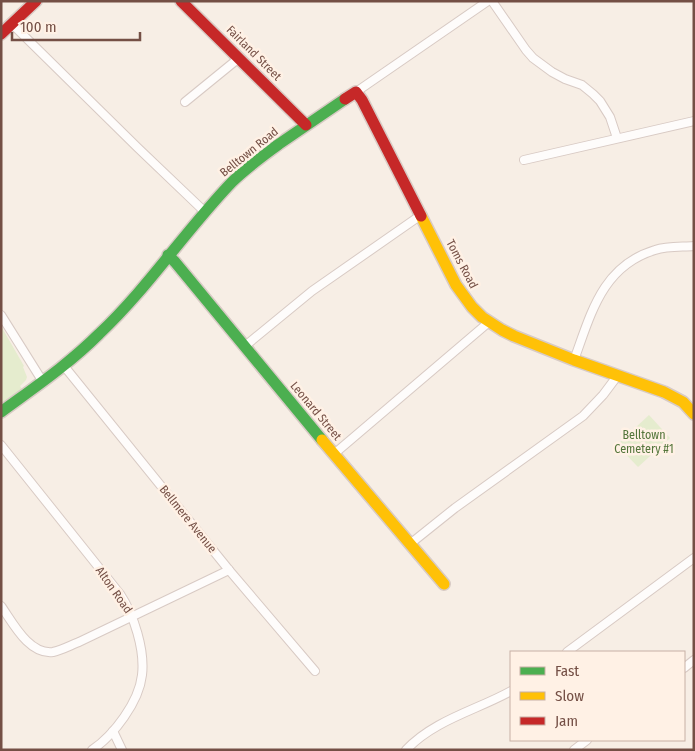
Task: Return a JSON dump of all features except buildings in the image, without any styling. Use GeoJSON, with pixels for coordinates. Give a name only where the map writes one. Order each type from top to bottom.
{"type":"FeatureCollection","features":[{"type":"Feature","properties":{"kind":"street"},"geometry":{"type":"LineString","coordinates":[[1,34],[36,1]]}},
{"type":"Feature","properties":{"kind":"street","name":"Fairland Street"},"geometry":{"type":"LineString","coordinates":[[181,1],[306,125]]}},
{"type":"Feature","properties":{"kind":"street","name":"Belltown Road"},"geometry":{"type":"LineString","coordinates":[[1,412],[64,366],[85,348],[142,288],[205,212],[244,171],[306,125],[488,1]]}},
{"type":"Feature","properties":{"kind":"street"},"geometry":{"type":"LineString","coordinates":[[492,1],[533,58],[552,72],[582,86],[600,101],[610,117],[617,138]]}},
{"type":"Feature","properties":{"kind":"street"},"geometry":{"type":"LineString","coordinates":[[12,24],[205,212]]}},
{"type":"Feature","properties":{"kind":"street"},"geometry":{"type":"LineString","coordinates":[[184,102],[238,58]]}},
{"type":"Feature","properties":{"kind":"street","name":"Toms Road"},"geometry":{"type":"LineString","coordinates":[[356,92],[384,140],[456,285],[472,307],[489,322],[514,336],[672,395],[683,402],[694,414]]}},
{"type":"Feature","properties":{"kind":"street"},"geometry":{"type":"LineString","coordinates":[[524,160],[694,121]]}},
{"type":"Feature","properties":{"kind":"street"},"geometry":{"type":"LineString","coordinates":[[244,346],[312,291],[422,215]]}},
{"type":"Feature","properties":{"kind":"street"},"geometry":{"type":"LineString","coordinates":[[574,360],[599,296],[616,273],[630,262],[656,250],[694,246]]}},
{"type":"Feature","properties":{"kind":"street","name":"Leonard Street"},"geometry":{"type":"LineString","coordinates":[[168,255],[444,584]]}},
{"type":"Feature","properties":{"kind":"street"},"geometry":{"type":"LineString","coordinates":[[1,315],[43,382]]}},
{"type":"Feature","properties":{"kind":"street"},"geometry":{"type":"LineString","coordinates":[[334,454],[489,322]]}},
{"type":"Feature","properties":{"kind":"street","name":"Bellmere Avenue"},"geometry":{"type":"LineString","coordinates":[[64,366],[229,570],[315,671]]}},
{"type":"Feature","properties":{"kind":"street"},"geometry":{"type":"LineString","coordinates":[[410,544],[454,508],[583,416],[618,376]]}},
{"type":"Feature","properties":{"kind":"street","name":"Alton Road"},"geometry":{"type":"LineString","coordinates":[[1,445],[120,594],[132,616],[141,653],[142,675],[138,691],[122,720],[92,750]]}},
{"type":"Feature","properties":{"kind":"street"},"geometry":{"type":"LineString","coordinates":[[567,651],[694,558]]}},
{"type":"Feature","properties":{"kind":"street"},"geometry":{"type":"LineString","coordinates":[[1,606],[30,645],[46,652],[54,651],[67,647],[229,570]]}},
{"type":"Feature","properties":{"kind":"street"},"geometry":{"type":"LineString","coordinates":[[406,750],[420,736],[451,719],[510,692]]}},
{"type":"Feature","properties":{"kind":"street"},"geometry":{"type":"LineString","coordinates":[[113,731],[122,750]]}},
{"type":"Feature","properties":{"kind":"street"},"geometry":{"type":"LineString","coordinates":[[574,750],[586,741]]}},
{"type":"Feature","properties":{"kind":"green space"},"geometry":{"type":"Polygon","coordinates":[[[1,326],[24,366],[27,377],[20,386],[22,389],[1,403],[1,326]]]}},
{"type":"Feature","properties":{"kind":"green space","name":"Belltown Cemetery #1"},"geometry":{"type":"Polygon","coordinates":[[[649,415],[670,438],[638,467],[617,445],[649,415]]]}},
{"type":"Feature","properties":{"kind":"traffic: fast"},"geometry":{"type":"LineString","coordinates":[[1,412],[52,375],[88,345],[134,298],[198,220],[237,177],[279,144],[345,99]]}},
{"type":"Feature","properties":{"kind":"traffic: fast"},"geometry":{"type":"LineString","coordinates":[[168,255],[322,440]]}},
{"type":"Feature","properties":{"kind":"traffic: slow"},"geometry":{"type":"LineString","coordinates":[[421,216],[456,285],[482,317],[514,336],[664,392],[683,402],[694,414]]}},
{"type":"Feature","properties":{"kind":"traffic: slow"},"geometry":{"type":"LineString","coordinates":[[322,440],[444,584]]}},
{"type":"Feature","properties":{"kind":"traffic: jam"},"geometry":{"type":"LineString","coordinates":[[1,34],[36,1]]}},
{"type":"Feature","properties":{"kind":"traffic: jam"},"geometry":{"type":"LineString","coordinates":[[181,1],[306,125]]}},
{"type":"Feature","properties":{"kind":"traffic: jam"},"geometry":{"type":"LineString","coordinates":[[345,99],[356,92],[362,100],[421,216]]}}]}
